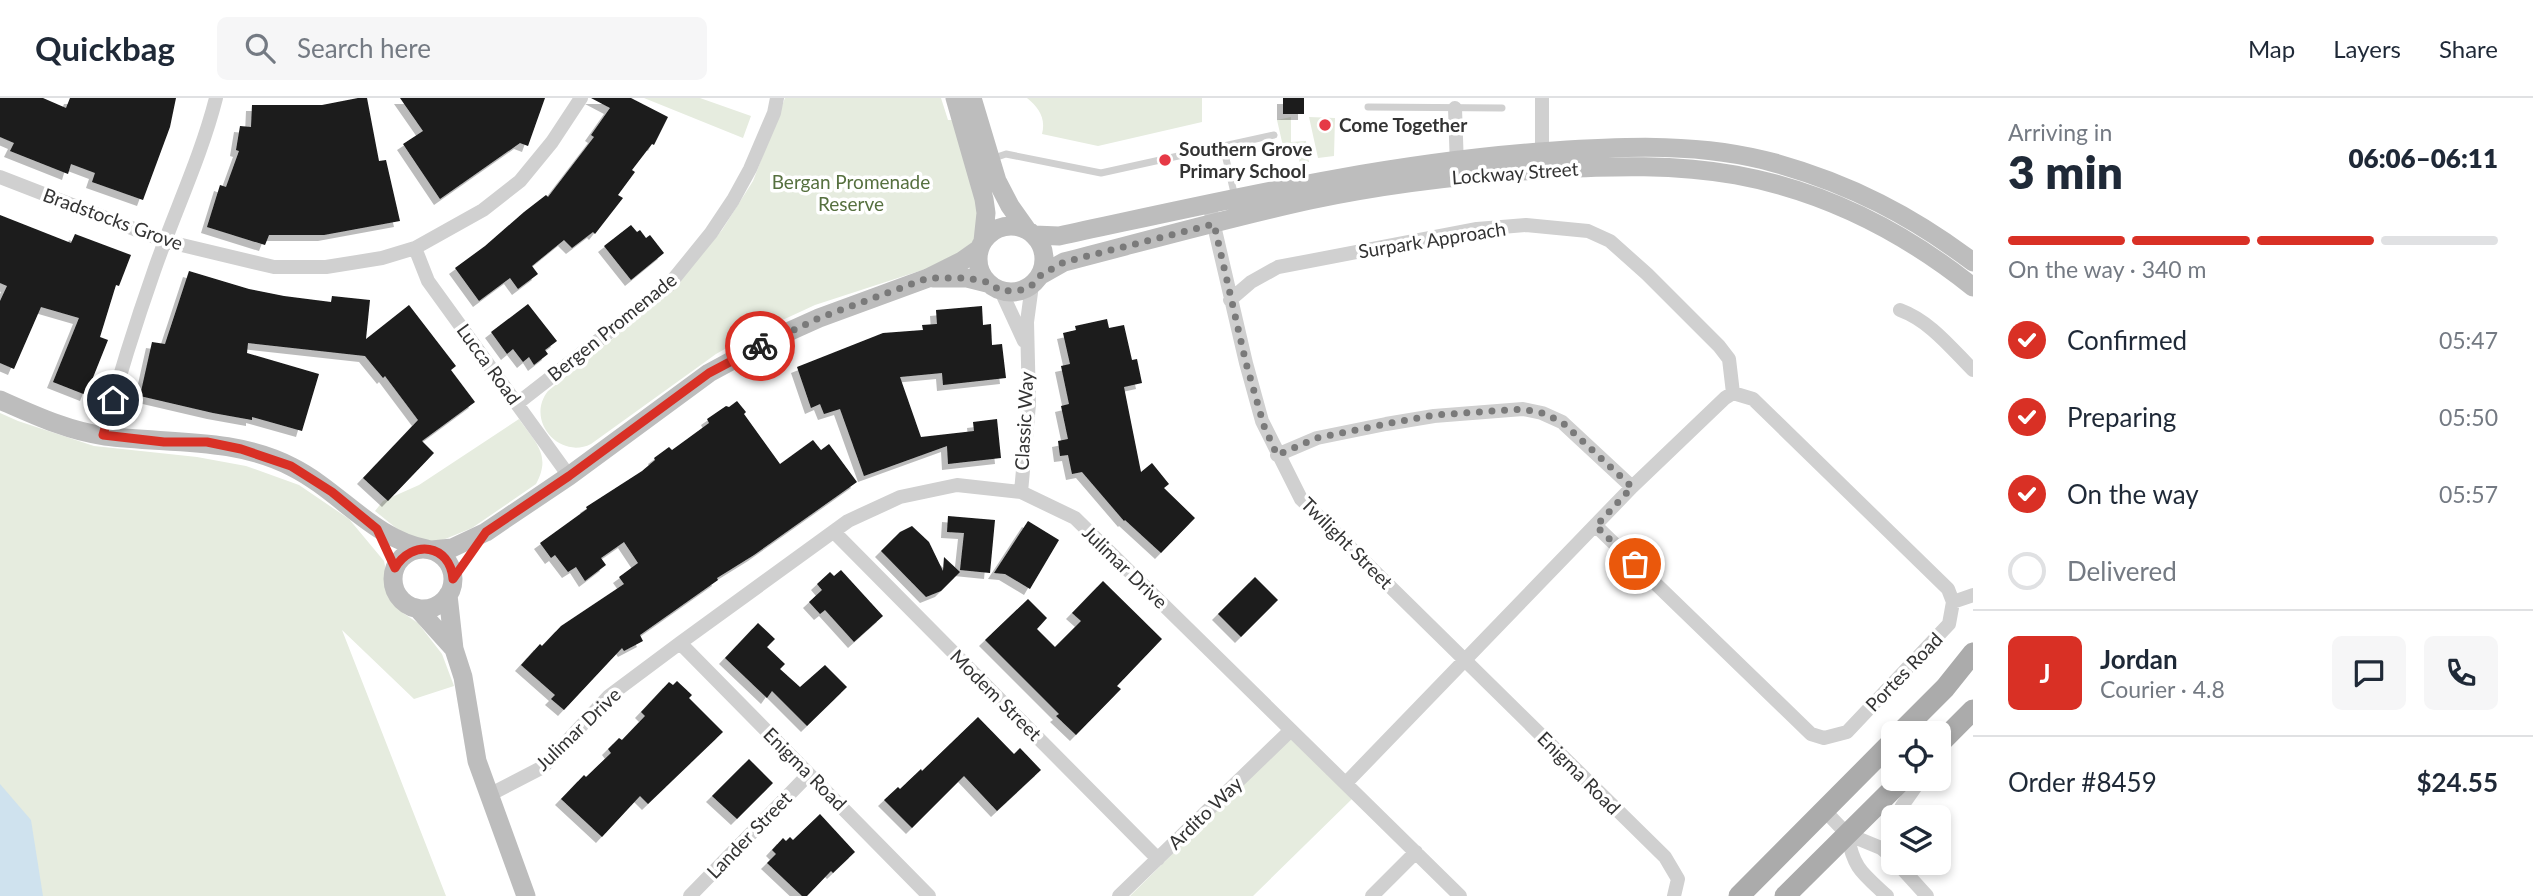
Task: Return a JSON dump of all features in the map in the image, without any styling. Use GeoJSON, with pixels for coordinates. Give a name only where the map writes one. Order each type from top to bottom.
{"type":"FeatureCollection","features":[{"type":"Feature","properties":{"kind":"main road"},"geometry":{"type":"LineString","coordinates":[[1912,721],[1945,688],[1973,653]]}},
{"type":"Feature","properties":{"kind":"main road"},"geometry":{"type":"LineString","coordinates":[[1951,733],[1973,710]]}},
{"type":"Feature","properties":{"kind":"main road"},"geometry":{"type":"LineString","coordinates":[[1739,896],[1881,753]]}},
{"type":"Feature","properties":{"kind":"main road"},"geometry":{"type":"LineString","coordinates":[[1785,896],[1891,791]]}},
{"type":"Feature","properties":{"kind":"street"},"geometry":{"type":"LineString","coordinates":[[103,435],[118,381],[165,241],[209,126],[216,98]]}},
{"type":"Feature","properties":{"kind":"street","name":"Bradstocks Grove"},"geometry":{"type":"LineString","coordinates":[[0,177],[165,241],[274,267],[326,267],[382,258],[415,248],[483,210],[520,181],[552,142],[581,98]]}},
{"type":"Feature","properties":{"kind":"street","name":"Bergen Promenade"},"geometry":{"type":"LineString","coordinates":[[518,402],[668,286],[711,233],[733,200],[750,169],[774,113],[777,98]]}},
{"type":"Feature","properties":{"kind":"street"},"geometry":{"type":"LineString","coordinates":[[955,98],[986,213],[979,267],[994,287]]}},
{"type":"Feature","properties":{"kind":"street"},"geometry":{"type":"LineString","coordinates":[[972,98],[1002,190],[1030,233]]}},
{"type":"Feature","properties":{"kind":"street"},"geometry":{"type":"LineString","coordinates":[[1542,98],[1542,161]]}},
{"type":"Feature","properties":{"kind":"street"},"geometry":{"type":"LineString","coordinates":[[1455,108],[1457,167]]}},
{"type":"Feature","properties":{"kind":"street","name":"Lockway Street"},"geometry":{"type":"LineString","coordinates":[[1030,233],[1059,236],[1337,177],[1542,161],[1667,147],[1724,153],[1775,163],[1847,189],[1896,210],[1936,234],[1973,262]]}},
{"type":"Feature","properties":{"kind":"street","name":"Lockway Street"},"geometry":{"type":"LineString","coordinates":[[1542,161],[1711,171],[1763,181],[1865,216],[1941,261],[1973,287]]}},
{"type":"Feature","properties":{"kind":"street","name":"Lockway Street"},"geometry":{"type":"LineString","coordinates":[[1036,280],[1064,262],[1457,167]]}},
{"type":"Feature","properties":{"kind":"street","name":"Twilight Street"},"geometry":{"type":"LineString","coordinates":[[1209,204],[1230,300],[1262,421],[1301,499],[1464,659]]}},
{"type":"Feature","properties":{"kind":"street","name":"Surpark Approach"},"geometry":{"type":"LineString","coordinates":[[1230,300],[1251,282],[1278,267],[1476,229],[1526,225],[1588,231],[1610,241],[1719,346],[1729,359],[1733,393]]}},
{"type":"Feature","properties":{"kind":"street"},"geometry":{"type":"LineString","coordinates":[[454,649],[417,608],[407,604],[395,588],[395,568],[408,553],[452,548],[486,532],[569,476],[709,373],[770,340],[819,318],[928,278],[962,261],[995,230],[1019,227],[1030,233],[1040,242],[1044,258],[1036,280],[1022,290],[994,287],[967,278],[928,278]]}},
{"type":"Feature","properties":{"kind":"street","name":"Lucca Road"},"geometry":{"type":"LineString","coordinates":[[415,248],[428,281],[569,476]]}},
{"type":"Feature","properties":{"kind":"street","name":"Classic Way"},"geometry":{"type":"LineString","coordinates":[[1021,492],[1029,404],[1027,349],[1036,280]]}},
{"type":"Feature","properties":{"kind":"street","name":"Classic Way"},"geometry":{"type":"LineString","coordinates":[[994,287],[1027,349]]}},
{"type":"Feature","properties":{"kind":"street"},"geometry":{"type":"LineString","coordinates":[[1900,310],[1915,315],[1931,328],[1973,370]]}},
{"type":"Feature","properties":{"kind":"street"},"geometry":{"type":"LineString","coordinates":[[1346,783],[1632,487],[1733,393],[1753,400],[1948,589],[1953,602],[1973,595]]}},
{"type":"Feature","properties":{"kind":"street"},"geometry":{"type":"LineString","coordinates":[[0,400],[50,422],[103,435],[164,442],[207,442],[241,449],[291,466],[332,492],[377,529],[408,546],[429,550],[445,558],[452,572],[450,587],[454,649],[463,677],[477,761],[526,896]]}},
{"type":"Feature","properties":{"kind":"street"},"geometry":{"type":"LineString","coordinates":[[1277,455],[1317,438],[1434,415],[1523,409],[1542,413],[1562,422],[1632,487]]}},
{"type":"Feature","properties":{"kind":"street","name":"Julimar Drive"},"geometry":{"type":"LineString","coordinates":[[489,795],[543,767],[609,696],[848,521],[900,496],[957,485],[1021,492],[1075,518],[1460,896]]}},
{"type":"Feature","properties":{"kind":"street","name":"Portes Road"},"geometry":{"type":"LineString","coordinates":[[1596,526],[1811,734],[1824,738],[1847,732],[1949,624],[1953,602]]}},
{"type":"Feature","properties":{"kind":"street"},"geometry":{"type":"LineString","coordinates":[[377,529],[395,568]]}},
{"type":"Feature","properties":{"kind":"street"},"geometry":{"type":"LineString","coordinates":[[417,608],[434,606],[450,587],[486,532]]}},
{"type":"Feature","properties":{"kind":"street","name":"Modem Street"},"geometry":{"type":"LineString","coordinates":[[834,532],[1158,859]]}},
{"type":"Feature","properties":{"kind":"street","name":"Enigma Road"},"geometry":{"type":"LineString","coordinates":[[680,643],[929,896]]}},
{"type":"Feature","properties":{"kind":"street","name":"Enigma Road"},"geometry":{"type":"LineString","coordinates":[[1464,659],[1665,857],[1678,879],[1674,896]]}},
{"type":"Feature","properties":{"kind":"street","name":"Ardito Way"},"geometry":{"type":"LineString","coordinates":[[1119,896],[1291,730]]}},
{"type":"Feature","properties":{"kind":"street","name":"Lander Street"},"geometry":{"type":"LineString","coordinates":[[690,896],[809,774]]}},
{"type":"Feature","properties":{"kind":"street"},"geometry":{"type":"LineString","coordinates":[[1824,810],[1847,834],[1881,848]]}},
{"type":"Feature","properties":{"kind":"street"},"geometry":{"type":"LineString","coordinates":[[1847,834],[1852,860],[1886,896]]}},
{"type":"Feature","properties":{"kind":"street"},"geometry":{"type":"LineString","coordinates":[[1371,896],[1416,852]]}},
{"type":"Feature","properties":{"kind":"street"},"geometry":{"type":"LineString","coordinates":[[1908,875],[1927,896]]}},
{"type":"Feature","properties":{"kind":"lane"},"geometry":{"type":"LineString","coordinates":[[1367,107],[1502,108]]}},
{"type":"Feature","properties":{"kind":"lane"},"geometry":{"type":"LineString","coordinates":[[990,159],[1006,154],[1101,173],[1274,135]]}},
{"type":"Feature","properties":{"kind":"lane"},"geometry":{"type":"LineString","coordinates":[[1223,146],[1235,198]]}},
{"type":"Feature","properties":{"kind":"green space"},"geometry":{"type":"Polygon","coordinates":[[[644,98],[700,98],[751,116],[743,138],[644,98]]]}},
{"type":"Feature","properties":{"kind":"green space","name":"Bergan Promenade Reserve"},"geometry":{"type":"Polygon","coordinates":[[[785,98],[941,98],[948,120],[953,120],[979,211],[976,240],[944,263],[815,305],[748,336],[716,354],[591,444],[579,448],[557,442],[543,425],[541,414],[542,402],[548,391],[670,292],[722,230],[753,181],[785,98]]]}},
{"type":"Feature","properties":{"kind":"green space"},"geometry":{"type":"Polygon","coordinates":[[[1027,98],[1202,98],[1202,122],[1098,146],[1042,134],[1040,114],[1027,98]]]}},
{"type":"Feature","properties":{"kind":"green space"},"geometry":{"type":"Polygon","coordinates":[[[1291,117],[1291,142],[1306,141],[1309,162],[1300,163],[1297,153],[1285,155],[1277,120],[1291,117]]]}},
{"type":"Feature","properties":{"kind":"green space"},"geometry":{"type":"Polygon","coordinates":[[[1309,117],[1335,118],[1334,156],[1318,158],[1309,117]]]}},
{"type":"Feature","properties":{"kind":"green space"},"geometry":{"type":"Polygon","coordinates":[[[0,413],[94,446],[197,457],[246,466],[299,485],[349,519],[384,561],[391,595],[403,613],[418,623],[442,654],[454,686],[414,699],[342,630],[446,896],[0,896],[0,413]]]}},
{"type":"Feature","properties":{"kind":"green space"},"geometry":{"type":"Polygon","coordinates":[[[519,419],[540,449],[541,474],[536,484],[472,528],[433,544],[401,532],[375,511],[383,501],[419,485],[519,419]]]}},
{"type":"Feature","properties":{"kind":"green space"},"geometry":{"type":"Polygon","coordinates":[[[1292,736],[1353,798],[1253,896],[1130,896],[1292,736]]]}},
{"type":"Feature","properties":{"kind":"water"},"geometry":{"type":"Polygon","coordinates":[[[0,784],[31,820],[43,896],[0,896],[0,784]]]}},
{"type":"Feature","properties":{"kind":"building"},"geometry":{"type":"Polygon","coordinates":[[[0,98],[43,98],[66,108],[70,98],[176,98],[170,127],[143,200],[92,182],[95,173],[71,164],[68,174],[10,151],[14,143],[0,137],[0,98]]]}},
{"type":"Feature","properties":{"kind":"building"},"geometry":{"type":"Polygon","coordinates":[[[367,98],[379,161],[386,160],[400,221],[324,235],[269,235],[265,245],[207,227],[220,185],[226,187],[239,151],[236,150],[240,126],[251,127],[252,105],[322,105],[367,98]]]}},
{"type":"Feature","properties":{"kind":"building"},"geometry":{"type":"Polygon","coordinates":[[[400,98],[545,98],[528,146],[520,143],[440,199],[403,144],[423,131],[400,98]]]}},
{"type":"Feature","properties":{"kind":"building"},"geometry":{"type":"Polygon","coordinates":[[[591,98],[631,98],[668,117],[654,145],[652,144],[632,170],[635,172],[618,195],[623,198],[595,234],[593,232],[572,248],[564,240],[532,266],[538,274],[518,289],[510,278],[479,301],[455,268],[546,195],[548,197],[594,137],[591,135],[610,108],[591,98]]]}},
{"type":"Feature","properties":{"kind":"building"},"geometry":{"type":"Polygon","coordinates":[[[1283,98],[1304,98],[1304,114],[1283,114],[1283,98]]]}},
{"type":"Feature","properties":{"kind":"building"},"geometry":{"type":"Polygon","coordinates":[[[0,215],[71,243],[75,234],[131,255],[119,286],[116,285],[100,337],[108,340],[86,395],[53,382],[79,318],[41,307],[14,369],[0,363],[0,301],[7,286],[0,283],[0,215]]]}},
{"type":"Feature","properties":{"kind":"building"},"geometry":{"type":"Polygon","coordinates":[[[631,225],[637,232],[640,230],[646,238],[650,235],[664,253],[631,280],[604,246],[631,225]]]}},
{"type":"Feature","properties":{"kind":"building"},"geometry":{"type":"Polygon","coordinates":[[[189,271],[249,289],[284,296],[331,302],[332,296],[370,300],[366,339],[409,305],[456,366],[451,370],[475,402],[422,441],[434,453],[388,501],[363,478],[418,420],[385,376],[383,378],[365,356],[248,343],[247,353],[319,374],[302,431],[252,417],[252,420],[213,413],[140,396],[152,342],[165,344],[189,271]]]}},
{"type":"Feature","properties":{"kind":"building"},"geometry":{"type":"Polygon","coordinates":[[[528,304],[557,341],[545,350],[548,354],[534,365],[529,357],[523,362],[513,349],[507,354],[491,332],[528,304]]]}},
{"type":"Feature","properties":{"kind":"building"},"geometry":{"type":"Polygon","coordinates":[[[982,306],[983,325],[991,324],[992,345],[1002,344],[1006,378],[943,385],[942,373],[900,377],[921,437],[974,431],[973,422],[997,419],[1001,458],[948,464],[947,446],[864,476],[840,409],[824,414],[820,404],[811,408],[797,367],[883,333],[923,330],[922,325],[937,324],[936,310],[982,306]]]}},
{"type":"Feature","properties":{"kind":"building"},"geometry":{"type":"Polygon","coordinates":[[[1107,319],[1109,328],[1124,325],[1132,360],[1137,359],[1142,383],[1124,387],[1141,472],[1152,463],[1169,484],[1164,488],[1195,518],[1161,553],[1124,521],[1082,472],[1072,474],[1068,455],[1060,456],[1058,441],[1068,439],[1061,406],[1069,404],[1061,366],[1070,364],[1063,333],[1076,330],[1075,326],[1107,319]]]}},
{"type":"Feature","properties":{"kind":"building"},"geometry":{"type":"Polygon","coordinates":[[[737,401],[780,464],[813,440],[821,450],[829,444],[857,482],[717,578],[718,580],[640,635],[643,641],[624,651],[622,648],[564,710],[551,699],[555,695],[521,665],[561,626],[624,584],[619,577],[638,563],[624,542],[601,558],[606,565],[585,581],[576,567],[568,572],[555,555],[551,558],[540,543],[587,509],[586,507],[642,471],[669,447],[672,450],[709,423],[707,419],[737,401]]]}},
{"type":"Feature","properties":{"kind":"building"},"geometry":{"type":"Polygon","coordinates":[[[948,516],[995,520],[990,573],[960,570],[964,533],[947,532],[948,516]]]}},
{"type":"Feature","properties":{"kind":"building"},"geometry":{"type":"Polygon","coordinates":[[[1028,521],[1059,540],[1030,589],[1005,574],[994,573],[1028,521]]]}},
{"type":"Feature","properties":{"kind":"building"},"geometry":{"type":"Polygon","coordinates":[[[912,526],[929,542],[943,571],[944,557],[960,572],[941,591],[926,597],[881,551],[900,532],[912,526]]]}},
{"type":"Feature","properties":{"kind":"building"},"geometry":{"type":"Polygon","coordinates":[[[841,570],[883,616],[854,642],[825,610],[820,614],[809,602],[822,590],[817,584],[830,572],[834,576],[841,570]]]}},
{"type":"Feature","properties":{"kind":"building"},"geometry":{"type":"Polygon","coordinates":[[[1255,577],[1278,600],[1241,637],[1218,614],[1255,577]]]}},
{"type":"Feature","properties":{"kind":"building"},"geometry":{"type":"Polygon","coordinates":[[[1103,581],[1162,639],[1117,686],[1121,689],[1076,735],[1056,716],[1059,714],[985,640],[1028,599],[1047,618],[1037,629],[1055,647],[1081,621],[1072,613],[1103,581]]]}},
{"type":"Feature","properties":{"kind":"building"},"geometry":{"type":"Polygon","coordinates":[[[758,623],[775,639],[767,647],[785,664],[780,669],[800,687],[825,665],[847,687],[807,726],[772,691],[767,698],[725,658],[758,623]]]}},
{"type":"Feature","properties":{"kind":"building"},"geometry":{"type":"Polygon","coordinates":[[[677,681],[692,695],[689,698],[723,732],[648,804],[640,796],[602,837],[561,799],[611,753],[608,749],[619,738],[622,740],[645,716],[641,712],[669,682],[673,685],[677,681]]]}},
{"type":"Feature","properties":{"kind":"building"},"geometry":{"type":"Polygon","coordinates":[[[978,717],[1014,754],[1020,748],[1041,770],[997,811],[964,776],[912,828],[884,800],[921,769],[922,771],[978,717]]]}},
{"type":"Feature","properties":{"kind":"building"},"geometry":{"type":"Polygon","coordinates":[[[749,759],[773,783],[737,819],[712,796],[749,759]]]}},
{"type":"Feature","properties":{"kind":"building"},"geometry":{"type":"Polygon","coordinates":[[[820,814],[855,852],[833,873],[831,871],[807,896],[802,896],[767,863],[776,854],[772,850],[783,838],[786,841],[790,837],[793,840],[820,814]]]}},
{"type":"Feature","properties":{"kind":"way so far"},"geometry":{"type":"LineString","coordinates":[[760,346],[819,318],[928,278],[967,278],[987,282],[1001,291],[1012,292],[1032,285],[1041,275],[1064,262],[1214,224],[1246,363],[1264,426],[1277,455],[1317,438],[1434,415],[1523,409],[1542,413],[1562,422],[1632,487],[1596,526],[1635,564]]}},
{"type":"Feature","properties":{"kind":"place","name":"Come Together"},"geometry":{"type":"Point","coordinates":[1325,125]}},
{"type":"Feature","properties":{"kind":"place","name":"Southern Grove Primary School"},"geometry":{"type":"Point","coordinates":[1165,160]}},
{"type":"Feature","properties":{"kind":"route"},"geometry":{"type":"LineString","coordinates":[[113,400],[103,435],[164,442],[207,442],[241,449],[291,466],[332,492],[377,529],[395,568],[408,553],[432,550],[445,558],[453,579],[486,532],[569,476],[709,373],[760,346]]}}]}
